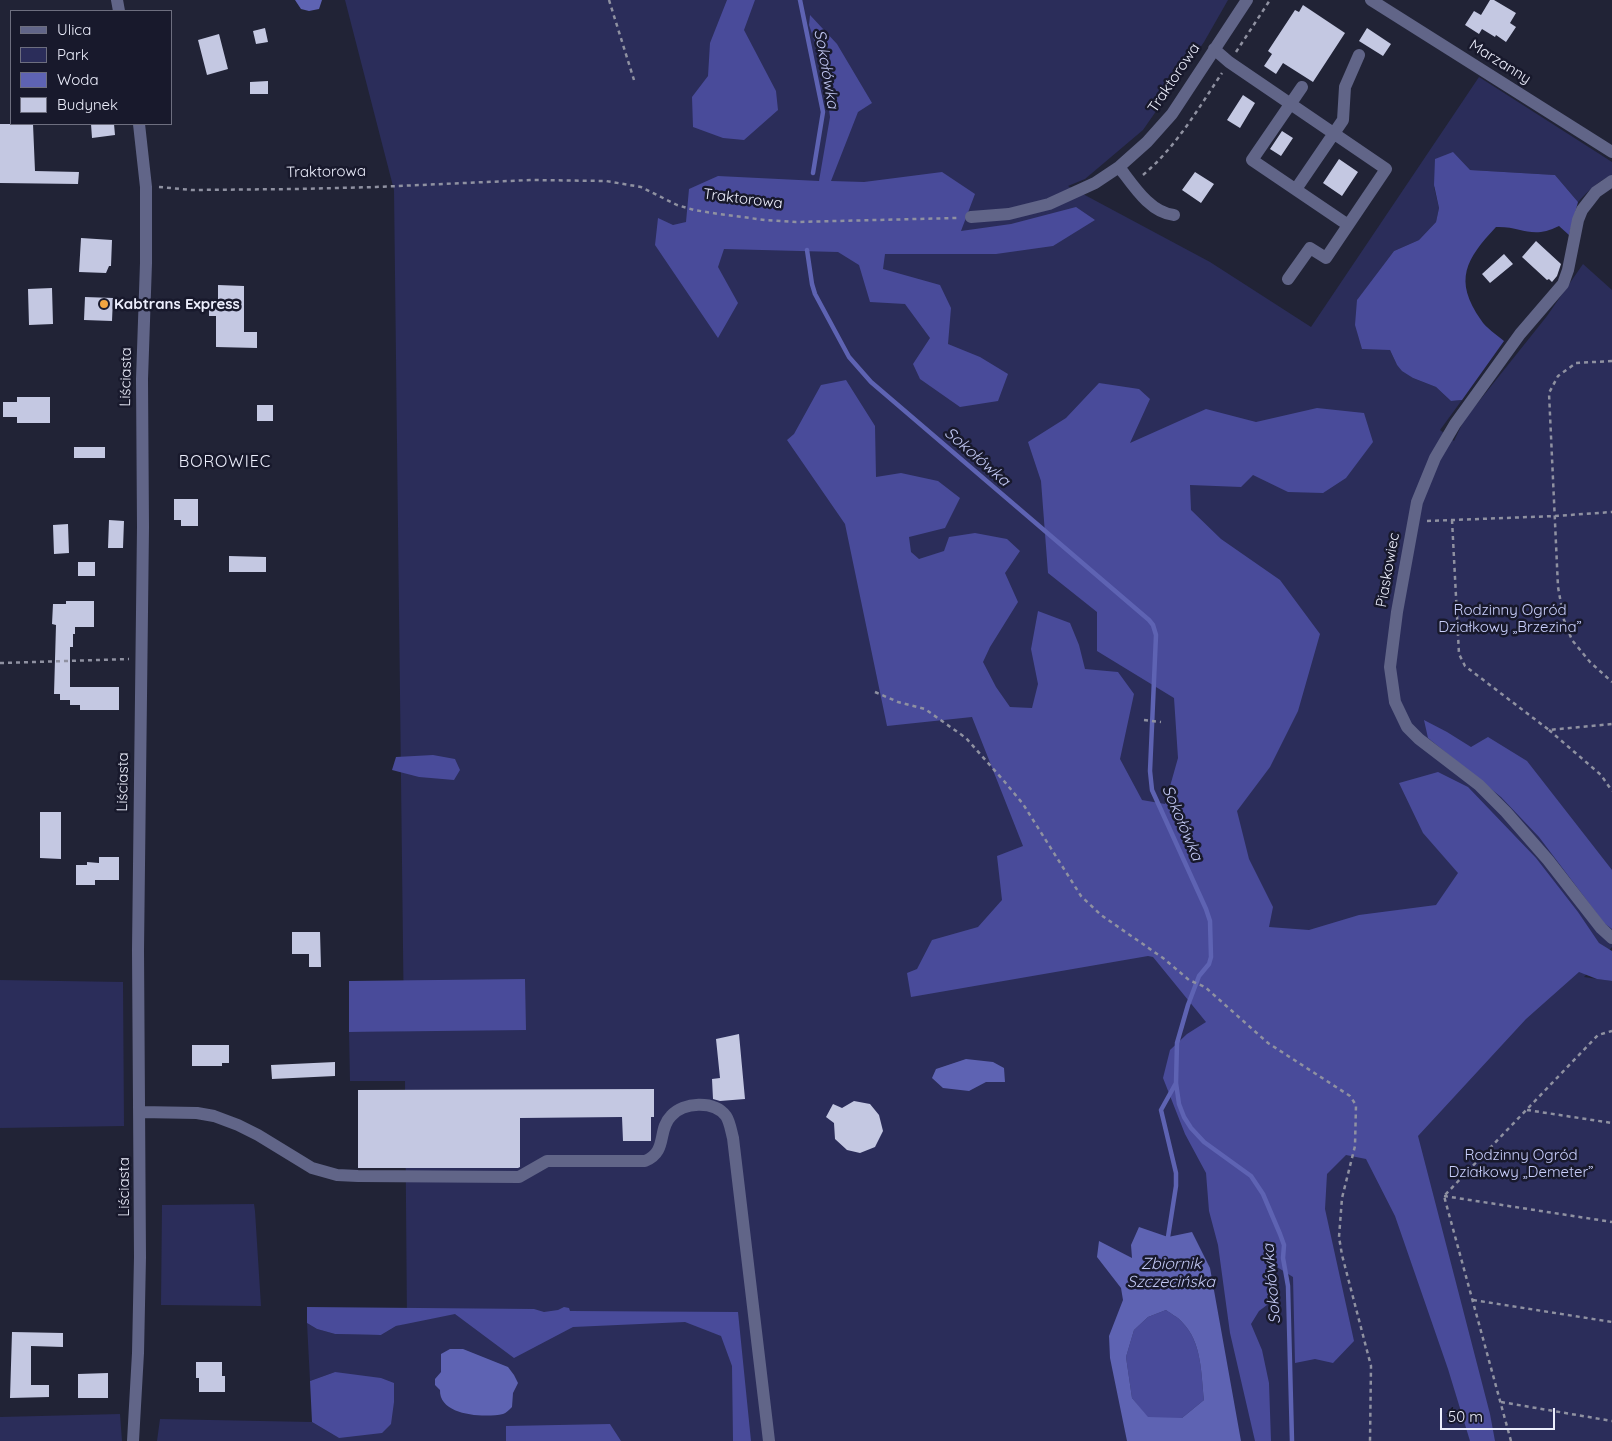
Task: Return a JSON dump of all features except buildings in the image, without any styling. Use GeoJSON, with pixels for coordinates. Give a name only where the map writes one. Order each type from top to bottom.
{"type":"FeatureCollection","features":[{"type":"Feature","properties":{"kind":"street","name":"Traktorowa"},"geometry":{"type":"LineString","coordinates":[[971,217],[1009,214],[1049,204],[1095,183],[1119,167],[1147,142],[1172,114],[1247,0]]}},
{"type":"Feature","properties":{"kind":"street","name":"Marzanny"},"geometry":{"type":"LineString","coordinates":[[1371,0],[1612,152]]}},
{"type":"Feature","properties":{"kind":"street"},"geometry":{"type":"LineString","coordinates":[[1214,50],[1386,169],[1326,258],[1310,248],[1288,279]]}},
{"type":"Feature","properties":{"kind":"street"},"geometry":{"type":"LineString","coordinates":[[1296,189],[1343,120],[1345,87],[1359,55]]}},
{"type":"Feature","properties":{"kind":"street"},"geometry":{"type":"LineString","coordinates":[[1302,87],[1252,160],[1348,225]]}},
{"type":"Feature","properties":{"kind":"street","name":"Liściasta"},"geometry":{"type":"LineString","coordinates":[[133,1441],[138,1353],[140,1257],[138,940],[143,527],[142,379],[146,263],[146,187],[139,125]]}},
{"type":"Feature","properties":{"kind":"street"},"geometry":{"type":"LineString","coordinates":[[1119,167],[1132,184],[1157,210],[1174,215]]}},
{"type":"Feature","properties":{"kind":"street","name":"Piaskowiec"},"geometry":{"type":"LineString","coordinates":[[1612,181],[1596,192],[1582,210],[1563,284],[1520,334],[1455,424],[1435,458],[1416,502],[1397,612],[1390,667],[1395,702],[1407,727],[1419,740],[1479,785],[1506,812],[1548,860],[1601,928],[1612,938]]}},
{"type":"Feature","properties":{"kind":"street"},"geometry":{"type":"LineString","coordinates":[[140,1112],[197,1113],[214,1116],[238,1124],[312,1168],[337,1175],[519,1176],[547,1161],[646,1161],[654,1157],[662,1144],[665,1124],[675,1112],[686,1106],[706,1105],[720,1111],[728,1120],[733,1138],[769,1441]]}},
{"type":"Feature","properties":{"kind":"path"},"geometry":{"type":"LineString","coordinates":[[609,0],[634,80]]}},
{"type":"Feature","properties":{"kind":"path"},"geometry":{"type":"LineString","coordinates":[[1132,184],[1165,153],[1180,135],[1270,0]]}},
{"type":"Feature","properties":{"kind":"path","name":"Traktorowa"},"geometry":{"type":"LineString","coordinates":[[146,187],[192,190],[296,189],[376,188],[524,180],[606,182],[641,187],[677,205],[694,210],[766,220],[803,222],[971,217]]}},
{"type":"Feature","properties":{"kind":"path"},"geometry":{"type":"LineString","coordinates":[[1612,361],[1576,363],[1558,376],[1548,393],[1558,587],[1564,620],[1572,640],[1590,662],[1612,682]]}},
{"type":"Feature","properties":{"kind":"path"},"geometry":{"type":"LineString","coordinates":[[1423,521],[1612,512]]}},
{"type":"Feature","properties":{"kind":"path"},"geometry":{"type":"LineString","coordinates":[[1452,520],[1459,654],[1465,666],[1549,730],[1601,775],[1612,791]]}},
{"type":"Feature","properties":{"kind":"path"},"geometry":{"type":"LineString","coordinates":[[0,663],[140,659]]}},
{"type":"Feature","properties":{"kind":"path"},"geometry":{"type":"LineString","coordinates":[[875,692],[898,702],[925,709],[966,738],[1023,804],[1081,896],[1101,915],[1163,958],[1189,980],[1206,987],[1268,1043],[1350,1096],[1356,1105],[1355,1146],[1342,1198],[1339,1237],[1342,1255],[1372,1366],[1370,1441]]}},
{"type":"Feature","properties":{"kind":"path"},"geometry":{"type":"LineString","coordinates":[[1144,720],[1161,722]]}},
{"type":"Feature","properties":{"kind":"path"},"geometry":{"type":"LineString","coordinates":[[1549,730],[1612,724]]}},
{"type":"Feature","properties":{"kind":"path"},"geometry":{"type":"LineString","coordinates":[[1444,1196],[1598,1035],[1612,1031]]}},
{"type":"Feature","properties":{"kind":"path"},"geometry":{"type":"LineString","coordinates":[[1527,1110],[1612,1123]]}},
{"type":"Feature","properties":{"kind":"path"},"geometry":{"type":"LineString","coordinates":[[1444,1196],[1612,1222]]}},
{"type":"Feature","properties":{"kind":"path"},"geometry":{"type":"LineString","coordinates":[[1444,1196],[1511,1441]]}},
{"type":"Feature","properties":{"kind":"path"},"geometry":{"type":"LineString","coordinates":[[1473,1300],[1612,1322]]}},
{"type":"Feature","properties":{"kind":"path"},"geometry":{"type":"LineString","coordinates":[[1501,1402],[1612,1421]]}},
{"type":"Feature","properties":{"kind":"green space"},"geometry":{"type":"Polygon","coordinates":[[[345,0],[1228,0],[1204,42],[1143,130],[1085,179],[1068,186],[1210,262],[1311,327],[1479,77],[1612,162],[1612,175],[1602,180],[1578,202],[1555,175],[1470,170],[1434,187],[1439,208],[1436,222],[1419,240],[1394,251],[1358,299],[1390,350],[1397,365],[1413,378],[1436,387],[1451,401],[1462,400],[1440,430],[1454,441],[1464,420],[1547,316],[1583,264],[1612,290],[1612,947],[1584,977],[1612,981],[1612,1441],[157,1441],[160,1419],[312,1422],[339,1438],[335,1372],[310,1381],[307,1323],[317,1329],[335,1334],[381,1335],[396,1326],[407,1323],[405,1081],[350,1081],[349,1032],[404,1031],[394,190],[345,0]]]}},
{"type":"Feature","properties":{"kind":"green space"},"geometry":{"type":"Polygon","coordinates":[[[0,980],[123,982],[124,1126],[0,1128],[0,980]]]}},
{"type":"Feature","properties":{"kind":"green space"},"geometry":{"type":"Polygon","coordinates":[[[254,1204],[261,1306],[161,1305],[162,1205],[254,1204]]]}},
{"type":"Feature","properties":{"kind":"green space"},"geometry":{"type":"Polygon","coordinates":[[[120,1414],[122,1441],[0,1441],[0,1417],[120,1414]]]}},
{"type":"Feature","properties":{"kind":"shaded area"},"geometry":{"type":"Polygon","coordinates":[[[727,0],[755,0],[744,30],[776,91],[778,110],[744,140],[723,138],[693,127],[692,97],[708,76],[710,43],[727,0]]]}},
{"type":"Feature","properties":{"kind":"shaded area"},"geometry":{"type":"Polygon","coordinates":[[[810,15],[837,44],[872,103],[858,112],[831,181],[864,182],[942,172],[975,194],[961,231],[1011,224],[1076,207],[1095,220],[1053,246],[996,254],[885,254],[883,269],[940,285],[951,308],[948,344],[980,357],[1008,374],[998,401],[960,407],[920,379],[913,364],[930,338],[905,304],[870,302],[859,265],[838,252],[724,249],[718,267],[738,303],[718,338],[655,245],[658,218],[673,225],[686,222],[689,189],[718,176],[819,181],[830,117],[823,66],[809,25],[810,15]]]}},
{"type":"Feature","properties":{"kind":"shaded area"},"geometry":{"type":"Polygon","coordinates":[[[1453,152],[1470,170],[1555,175],[1578,202],[1569,235],[1559,226],[1541,232],[1496,227],[1477,249],[1467,270],[1467,293],[1472,306],[1483,323],[1504,341],[1462,400],[1451,401],[1436,387],[1413,378],[1402,371],[1390,350],[1362,349],[1355,325],[1357,300],[1394,251],[1419,240],[1436,222],[1439,208],[1434,185],[1435,159],[1453,152]]]}},
{"type":"Feature","properties":{"kind":"shaded area"},"geometry":{"type":"Polygon","coordinates":[[[846,380],[875,426],[876,477],[901,473],[938,481],[960,498],[945,528],[909,537],[911,552],[919,559],[944,551],[949,537],[975,533],[1007,539],[1020,551],[1005,573],[1018,602],[990,647],[983,662],[996,687],[1010,707],[1032,708],[1038,684],[1031,649],[1038,611],[1070,623],[1079,645],[1085,669],[1118,672],[1134,694],[1120,759],[1142,800],[1165,804],[1178,758],[1174,698],[1097,651],[1097,612],[1048,573],[1041,481],[1028,442],[1066,418],[1099,383],[1139,389],[1150,399],[1130,443],[1206,409],[1256,422],[1317,408],[1364,413],[1373,442],[1346,478],[1323,493],[1288,492],[1253,475],[1241,487],[1190,485],[1191,510],[1221,539],[1280,580],[1320,634],[1298,711],[1270,767],[1237,811],[1249,859],[1273,907],[1269,927],[1309,930],[1359,915],[1436,905],[1458,873],[1423,833],[1399,783],[1438,772],[1468,787],[1536,858],[1578,912],[1599,943],[1612,951],[1612,981],[1597,979],[1579,972],[1526,1019],[1418,1136],[1490,1414],[1495,1441],[1470,1441],[1448,1369],[1395,1216],[1366,1159],[1346,1155],[1327,1174],[1325,1209],[1354,1341],[1333,1363],[1315,1359],[1295,1363],[1293,1277],[1277,1267],[1271,1274],[1271,1302],[1259,1311],[1251,1324],[1262,1350],[1269,1383],[1271,1441],[1255,1441],[1230,1333],[1218,1245],[1209,1211],[1206,1173],[1185,1134],[1163,1078],[1170,1050],[1187,1034],[1206,1022],[1153,957],[1148,956],[911,997],[907,973],[917,969],[932,940],[978,927],[1002,900],[997,856],[1023,846],[972,717],[887,726],[845,524],[787,440],[794,434],[821,385],[846,380]]]}},
{"type":"Feature","properties":{"kind":"shaded area"},"geometry":{"type":"Polygon","coordinates":[[[1424,720],[1471,747],[1488,737],[1527,761],[1612,870],[1612,929],[1604,923],[1539,837],[1501,797],[1428,738],[1424,720]]]}},
{"type":"Feature","properties":{"kind":"shaded area"},"geometry":{"type":"Polygon","coordinates":[[[433,755],[455,759],[460,770],[454,780],[419,777],[392,770],[396,757],[433,755]]]}},
{"type":"Feature","properties":{"kind":"shaded area"},"geometry":{"type":"Polygon","coordinates":[[[525,979],[526,1030],[349,1032],[349,981],[525,979]]]}},
{"type":"Feature","properties":{"kind":"shaded area"},"geometry":{"type":"Polygon","coordinates":[[[307,1307],[534,1309],[544,1312],[564,1307],[569,1308],[570,1311],[738,1312],[751,1441],[733,1441],[732,1366],[721,1336],[685,1322],[573,1327],[514,1358],[455,1314],[396,1326],[381,1335],[335,1334],[317,1329],[307,1323],[307,1307]]]}},
{"type":"Feature","properties":{"kind":"shaded area"},"geometry":{"type":"Polygon","coordinates":[[[1166,1310],[1180,1320],[1189,1330],[1197,1348],[1204,1400],[1182,1418],[1148,1418],[1132,1398],[1126,1357],[1134,1330],[1148,1317],[1166,1310]]]}},
{"type":"Feature","properties":{"kind":"shaded area"},"geometry":{"type":"Polygon","coordinates":[[[335,1372],[381,1378],[394,1383],[391,1424],[382,1433],[339,1438],[312,1422],[310,1381],[335,1372]]]}},
{"type":"Feature","properties":{"kind":"shaded area"},"geometry":{"type":"Polygon","coordinates":[[[610,1424],[621,1441],[506,1441],[506,1426],[610,1424]]]}},
{"type":"Feature","properties":{"kind":"water"},"geometry":{"type":"Polygon","coordinates":[[[295,0],[322,0],[319,9],[309,11],[301,9],[295,0]]]}},
{"type":"Feature","properties":{"kind":"water"},"geometry":{"type":"Polygon","coordinates":[[[966,1059],[993,1062],[1004,1068],[1005,1082],[986,1082],[969,1091],[943,1088],[932,1078],[936,1069],[966,1059]]]}},
{"type":"Feature","properties":{"kind":"water","name":"Zbiornik Szczecińska"},"geometry":{"type":"Polygon","coordinates":[[[1139,1227],[1168,1237],[1192,1232],[1210,1268],[1241,1441],[1127,1441],[1110,1358],[1109,1336],[1123,1300],[1121,1288],[1097,1257],[1099,1241],[1132,1258],[1131,1245],[1139,1227]],[[1166,1310],[1148,1317],[1134,1330],[1126,1357],[1132,1398],[1148,1417],[1182,1418],[1204,1400],[1201,1369],[1197,1348],[1189,1330],[1180,1320],[1166,1310]]]}},
{"type":"Feature","properties":{"kind":"water"},"geometry":{"type":"Polygon","coordinates":[[[450,1349],[463,1349],[508,1367],[518,1383],[513,1393],[512,1407],[503,1414],[485,1416],[464,1413],[447,1405],[442,1399],[440,1390],[435,1385],[435,1379],[441,1372],[441,1354],[450,1349]]]}},
{"type":"Feature","properties":{"kind":"waterway","name":"Sokołówka"},"geometry":{"type":"LineString","coordinates":[[800,0],[823,112],[813,173]]}},
{"type":"Feature","properties":{"kind":"waterway","name":"Sokołówka"},"geometry":{"type":"LineString","coordinates":[[807,250],[815,294],[849,357],[871,382],[1153,625],[1156,635],[1150,771],[1152,790],[1210,921],[1211,957],[1209,964],[1199,976],[1177,1043],[1176,1083],[1179,1104],[1191,1128],[1204,1142],[1251,1176],[1263,1194],[1284,1245],[1283,1258],[1288,1286],[1292,1441]]}},
{"type":"Feature","properties":{"kind":"waterway"},"geometry":{"type":"LineString","coordinates":[[1168,1237],[1176,1186],[1176,1173],[1161,1110],[1176,1083]]}},
{"type":"Feature","properties":{"kind":"place","name":"Kabtrans Express"},"geometry":{"type":"Point","coordinates":[104,304]}},
{"type":"Feature","properties":{"kind":"district","name":"BOROWIEC"},"geometry":{"type":"Point","coordinates":[225,462]}},
{"type":"Feature","properties":{"kind":"park label","name":"Rodzinny Ogród Działkowy „Brzezina”"},"geometry":{"type":"Point","coordinates":[1510,618]}},
{"type":"Feature","properties":{"kind":"park label","name":"Rodzinny Ogród Działkowy „Demeter”"},"geometry":{"type":"Point","coordinates":[1521,1164]}}]}
